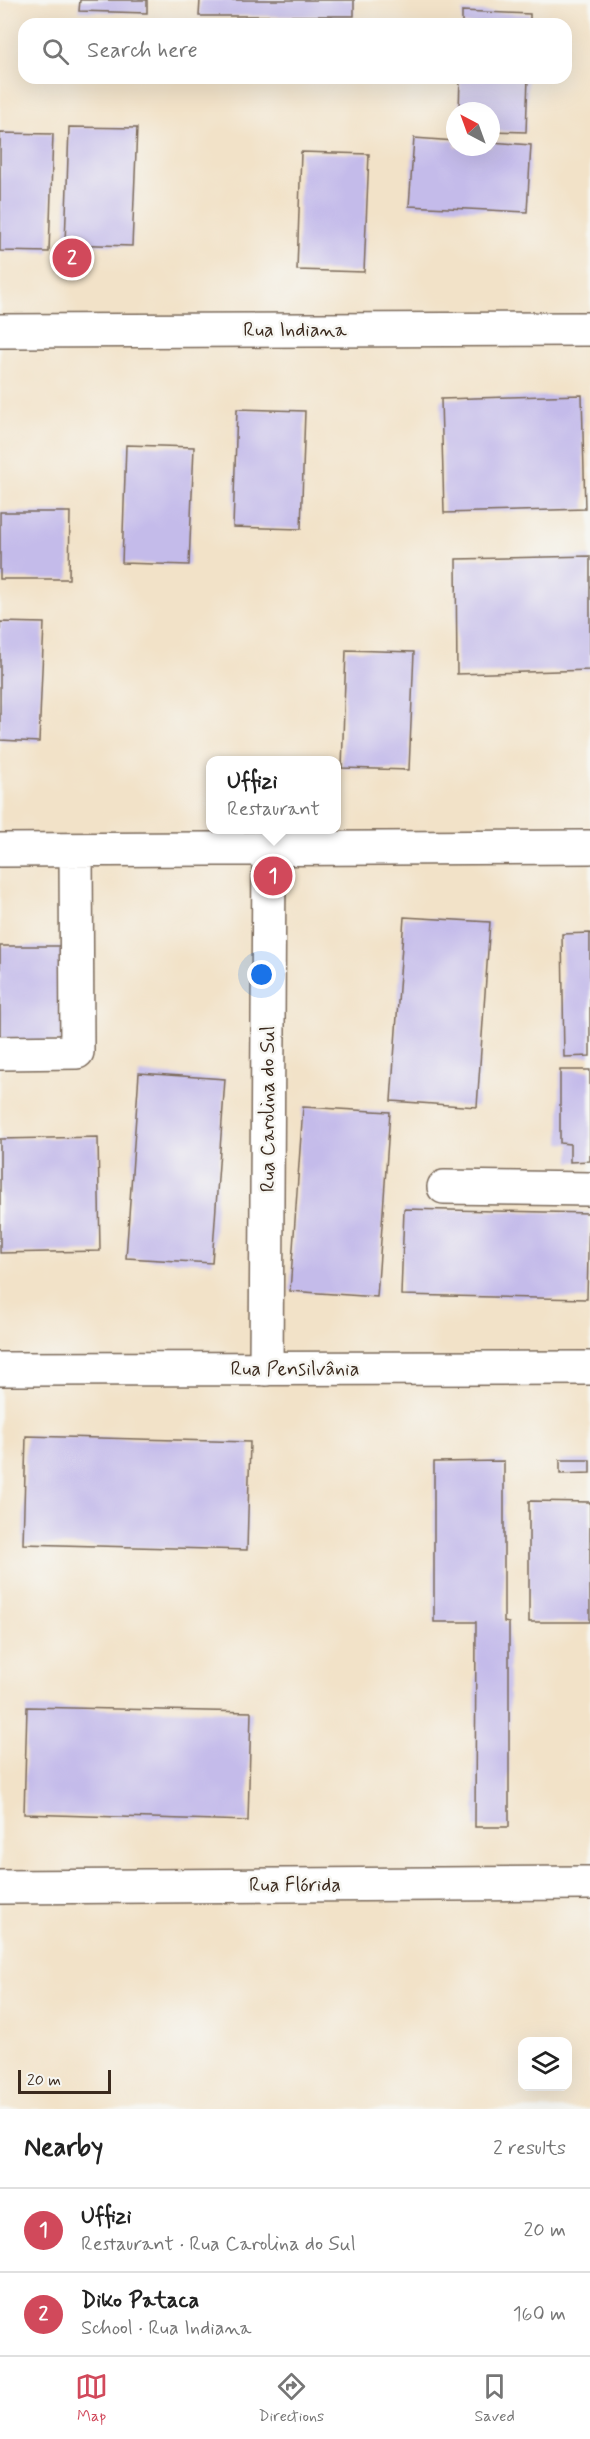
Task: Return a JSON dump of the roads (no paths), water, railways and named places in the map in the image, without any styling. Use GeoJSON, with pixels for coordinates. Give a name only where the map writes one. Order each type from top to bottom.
{"type":"FeatureCollection","features":[{"type":"Feature","properties":{"kind":"street","name":"Rua Indiana"},"geometry":{"type":"LineString","coordinates":[[0,331],[590,329]]}},
{"type":"Feature","properties":{"kind":"street"},"geometry":{"type":"LineString","coordinates":[[0,850],[590,847]]}},
{"type":"Feature","properties":{"kind":"street"},"geometry":{"type":"LineString","coordinates":[[0,1053],[77,1052],[76,850]]}},
{"type":"Feature","properties":{"kind":"street","name":"Rua Carolina do Sul"},"geometry":{"type":"LineString","coordinates":[[266,1368],[269,850]]}},
{"type":"Feature","properties":{"kind":"street"},"geometry":{"type":"LineString","coordinates":[[444,1187],[590,1189]]}},
{"type":"Feature","properties":{"kind":"street","name":"Rua Pensilvânia"},"geometry":{"type":"LineString","coordinates":[[0,1369],[590,1368]]}},
{"type":"Feature","properties":{"kind":"street","name":"Rua Flórida"},"geometry":{"type":"LineString","coordinates":[[0,1887],[590,1883]]}},
{"type":"Feature","properties":{"kind":"place","name":"Diko Pataca"},"geometry":{"type":"Point","coordinates":[72,258]}},
{"type":"Feature","properties":{"kind":"place","name":"Uffizi"},"geometry":{"type":"Point","coordinates":[273,876]}}]}
